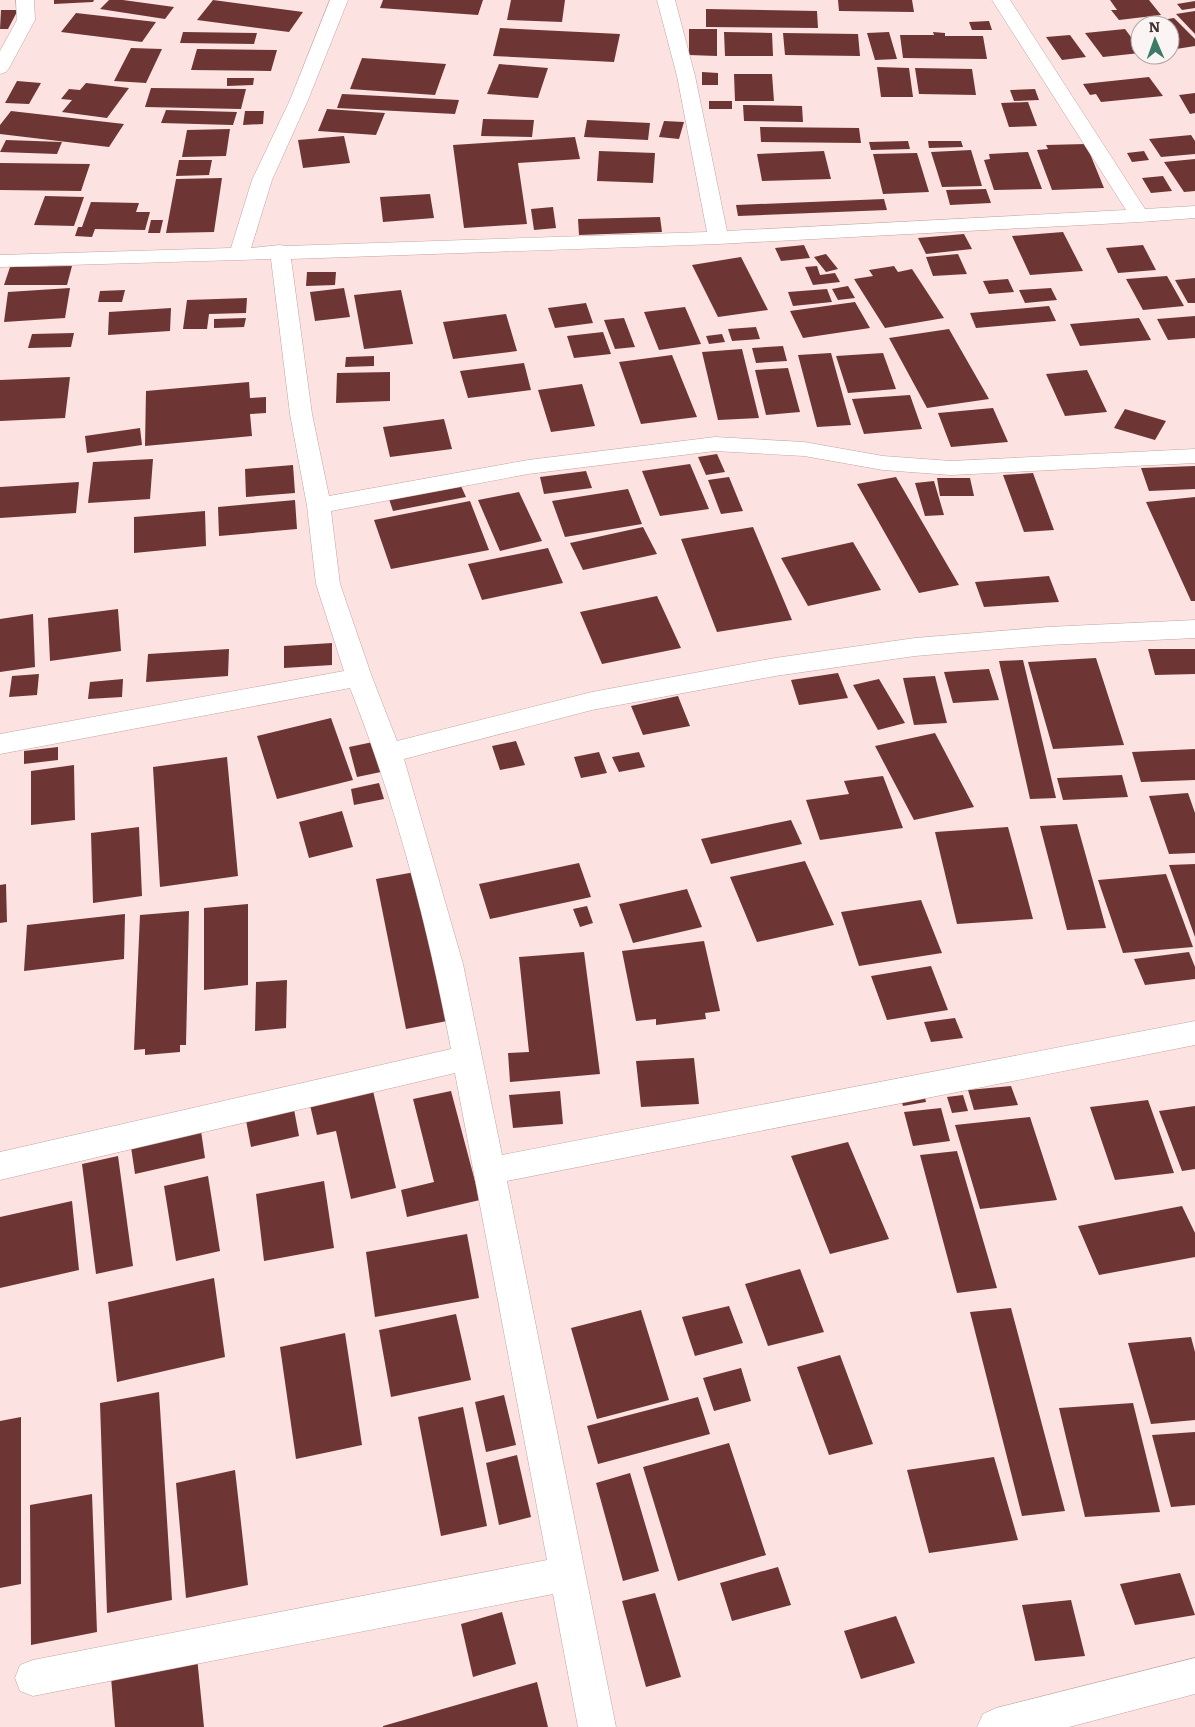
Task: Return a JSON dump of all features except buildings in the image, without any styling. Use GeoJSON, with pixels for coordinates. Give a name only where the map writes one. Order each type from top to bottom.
{"type":"FeatureCollection","features":[{"type":"Feature","properties":{"kind":"street"},"geometry":{"type":"LineString","coordinates":[[0,68],[26,20],[25,0]]}},
{"type":"Feature","properties":{"kind":"street"},"geometry":{"type":"LineString","coordinates":[[239,254],[262,180],[299,100],[339,0]]}},
{"type":"Feature","properties":{"kind":"street"},"geometry":{"type":"LineString","coordinates":[[666,0],[686,76],[718,238]]}},
{"type":"Feature","properties":{"kind":"street"},"geometry":{"type":"LineString","coordinates":[[1001,0],[1140,216]]}},
{"type":"Feature","properties":{"kind":"street"},"geometry":{"type":"LineString","coordinates":[[0,261],[718,238],[1195,212]]}},
{"type":"Feature","properties":{"kind":"street"},"geometry":{"type":"LineString","coordinates":[[280,251],[301,414],[319,506],[328,584],[359,677],[389,753],[449,964],[597,1727]]}},
{"type":"Feature","properties":{"kind":"street"},"geometry":{"type":"LineString","coordinates":[[319,506],[528,467],[714,444],[804,449],[883,463],[951,468],[1195,456]]}},
{"type":"Feature","properties":{"kind":"street"},"geometry":{"type":"LineString","coordinates":[[389,753],[592,702],[775,667],[915,646],[1048,636],[1195,629]]}},
{"type":"Feature","properties":{"kind":"street"},"geometry":{"type":"LineString","coordinates":[[0,744],[359,677]]}},
{"type":"Feature","properties":{"kind":"street"},"geometry":{"type":"LineString","coordinates":[[490,1171],[1195,1033]]}},
{"type":"Feature","properties":{"kind":"street"},"geometry":{"type":"LineString","coordinates":[[0,1166],[467,1058]]}},
{"type":"Feature","properties":{"kind":"street"},"geometry":{"type":"LineString","coordinates":[[33,1678],[566,1574]]}},
{"type":"Feature","properties":{"kind":"street"},"geometry":{"type":"LineString","coordinates":[[996,1727],[1195,1676]]}}]}
